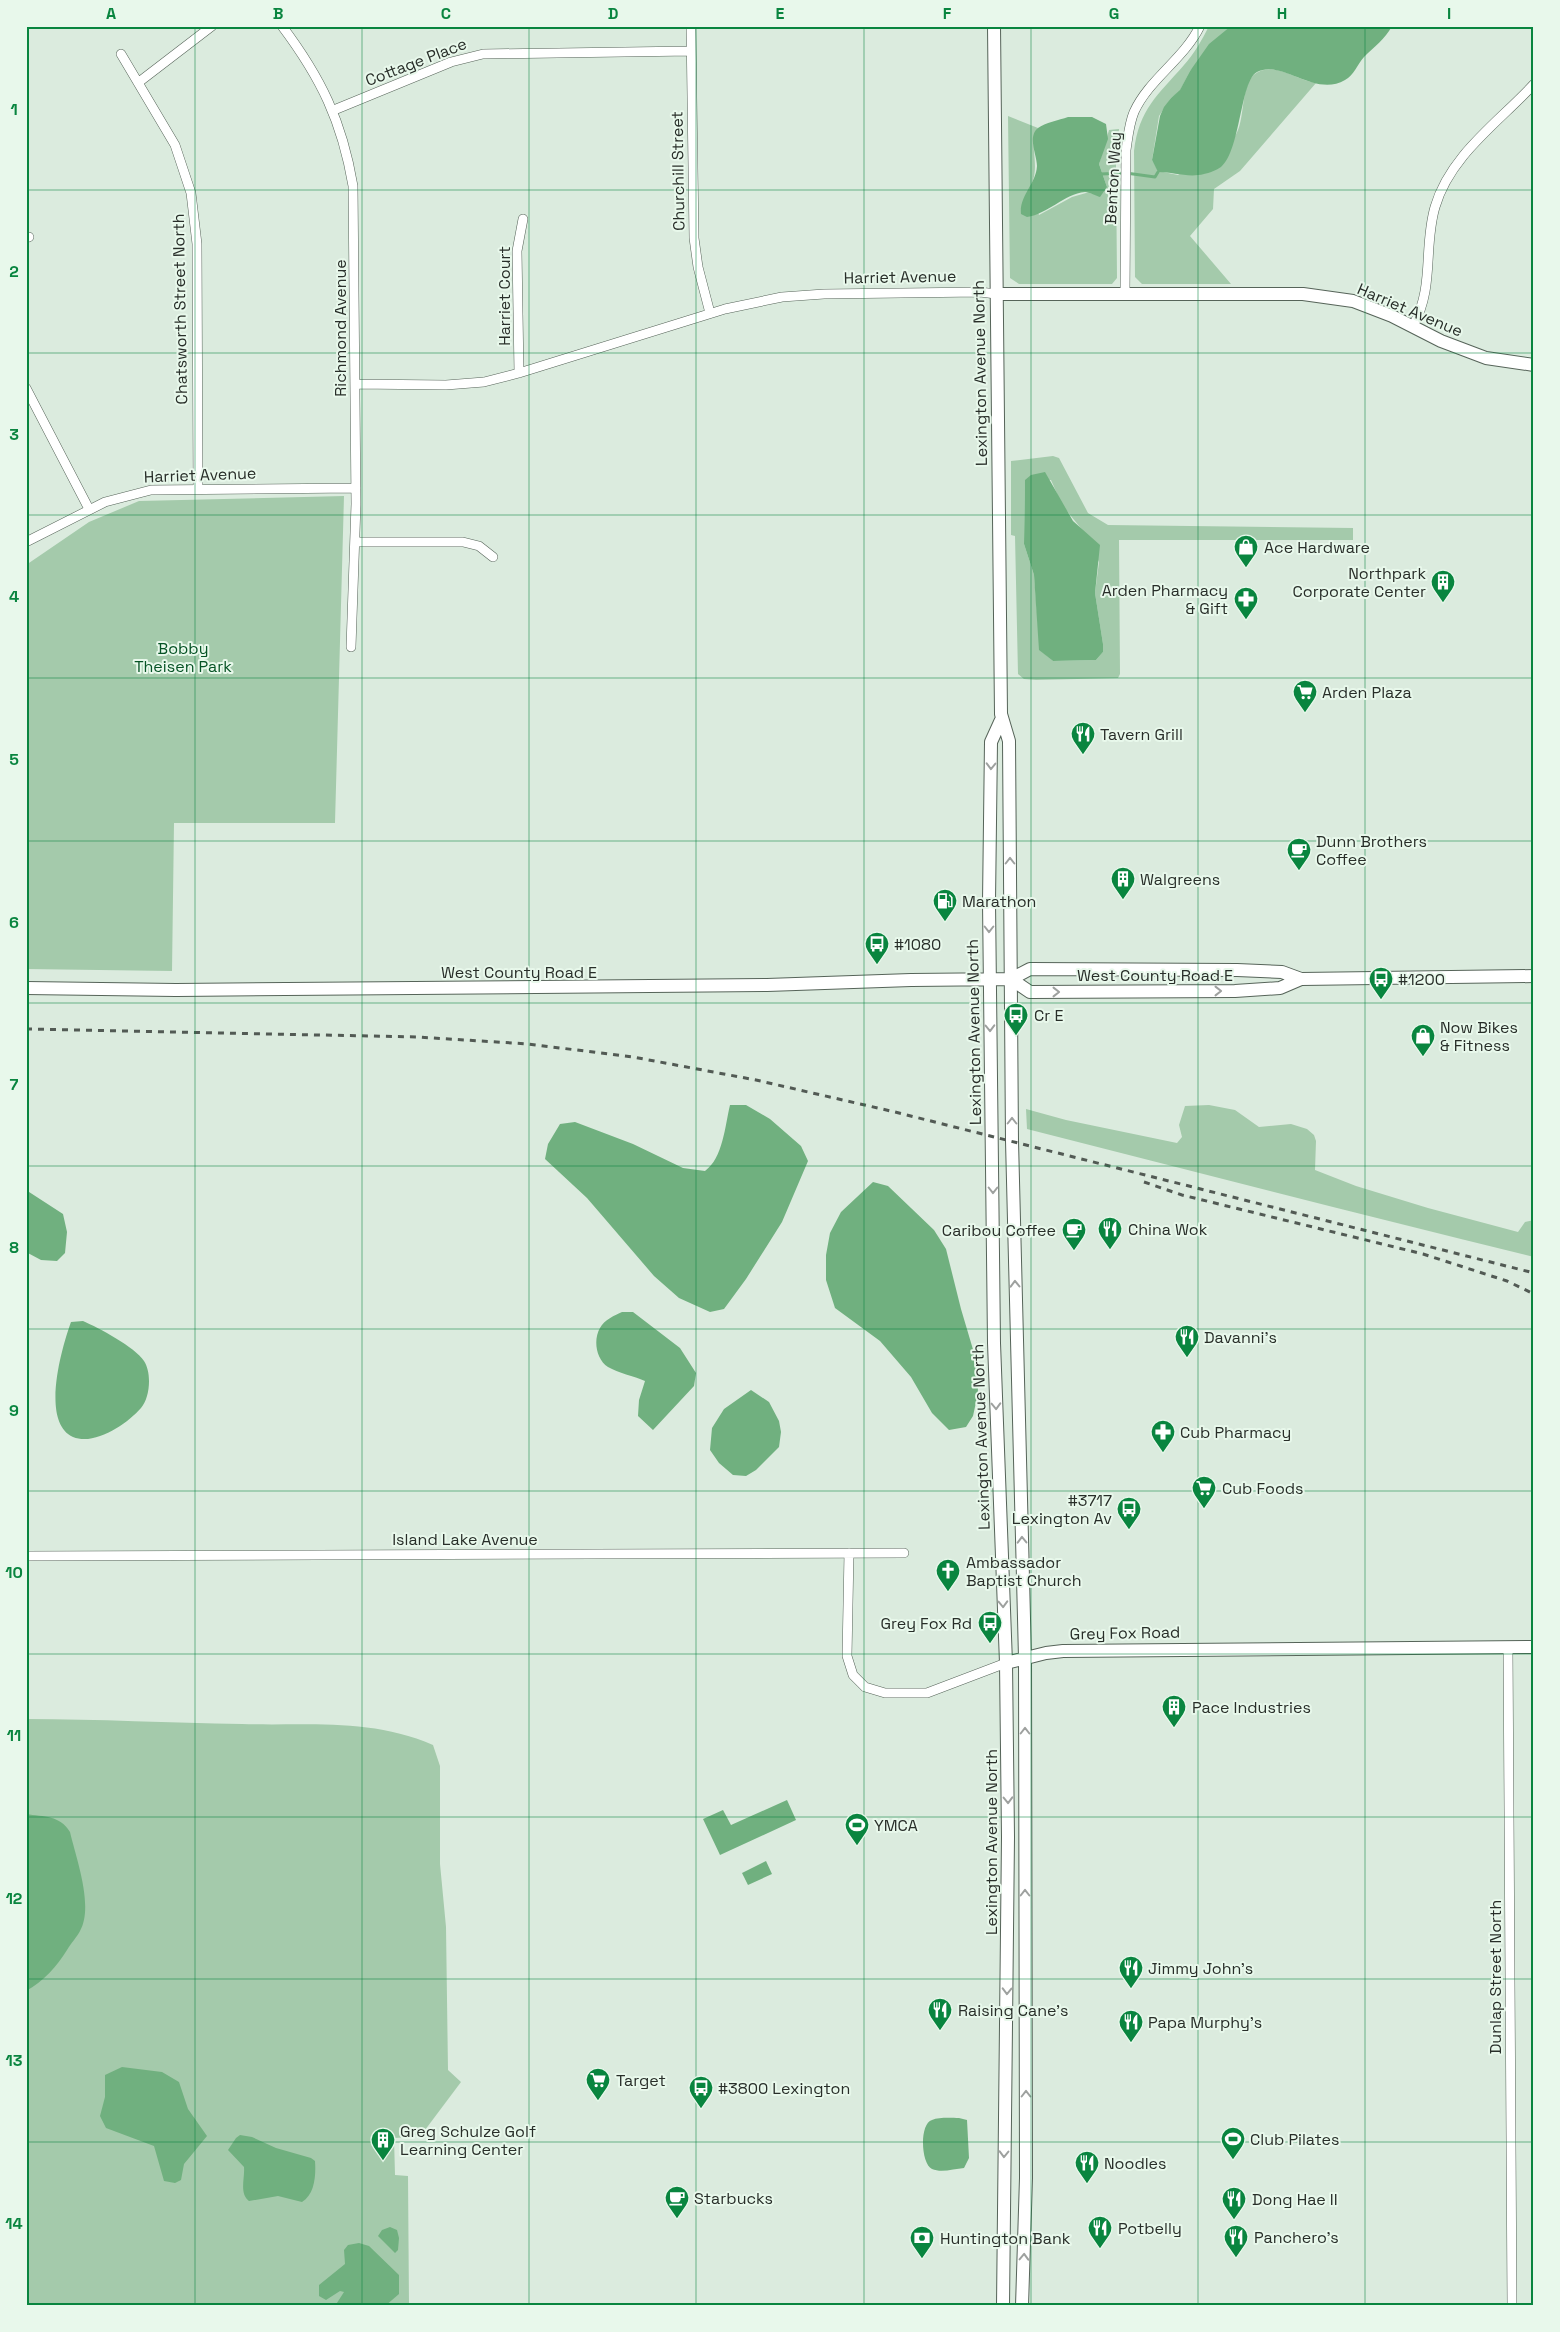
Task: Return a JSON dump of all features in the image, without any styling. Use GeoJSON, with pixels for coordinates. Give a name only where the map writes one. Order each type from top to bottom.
{"type":"FeatureCollection","features":[{"type":"Feature","properties":{"kind":"main road","name":"Lexington Avenue North"},"geometry":{"type":"LineString","coordinates":[[994,26],[1001,720],[1009,741],[1012,1142],[1025,1658],[1026,2178],[1022,2306]]}},
{"type":"Feature","properties":{"kind":"main road","name":"Harriet Avenue"},"geometry":{"type":"LineString","coordinates":[[996,294],[1303,294],[1329,296],[1374,308],[1441,341],[1486,358],[1534,365]]}},
{"type":"Feature","properties":{"kind":"main road","name":"Lexington Avenue North"},"geometry":{"type":"LineString","coordinates":[[1001,720],[991,742],[989,979],[994,1343],[1006,1664],[1008,1942],[1003,2306]]}},
{"type":"Feature","properties":{"kind":"main road","name":"West County Road E"},"geometry":{"type":"LineString","coordinates":[[26,988],[176,990],[528,988],[1011,979],[1030,969],[1237,970],[1282,972],[1302,979],[1534,976]]}},
{"type":"Feature","properties":{"kind":"main road","name":"West County Road E"},"geometry":{"type":"LineString","coordinates":[[1011,979],[1030,992],[1244,991],[1280,988],[1302,979]]}},
{"type":"Feature","properties":{"kind":"main road","name":"Grey Fox Road"},"geometry":{"type":"LineString","coordinates":[[1006,1664],[1046,1652],[1082,1650],[1534,1647]]}},
{"type":"Feature","properties":{"kind":"street"},"geometry":{"type":"LineString","coordinates":[[139,82],[212,26]]}},
{"type":"Feature","properties":{"kind":"street","name":"Richmond Avenue"},"geometry":{"type":"LineString","coordinates":[[282,26],[310,64],[334,110],[348,158],[353,186],[356,488],[351,647]]}},
{"type":"Feature","properties":{"kind":"street","name":"Churchill Street"},"geometry":{"type":"LineString","coordinates":[[691,26],[694,238],[698,267],[710,313]]}},
{"type":"Feature","properties":{"kind":"street","name":"Benton Way"},"geometry":{"type":"LineString","coordinates":[[1125,294],[1126,150],[1128,132],[1134,113],[1141,100],[1180,54],[1200,26]]}},
{"type":"Feature","properties":{"kind":"street","name":"Cottage Place"},"geometry":{"type":"LineString","coordinates":[[334,110],[451,62],[483,54],[691,51]]}},
{"type":"Feature","properties":{"kind":"street","name":"Chatsworth Street North"},"geometry":{"type":"LineString","coordinates":[[121,54],[175,145],[191,193],[195,218],[198,489]]}},
{"type":"Feature","properties":{"kind":"street"},"geometry":{"type":"LineString","coordinates":[[1413,326],[1427,288],[1430,228],[1442,188],[1450,173],[1470,148],[1534,84]]}},
{"type":"Feature","properties":{"kind":"street","name":"Harriet Court"},"geometry":{"type":"LineString","coordinates":[[519,374],[516,251],[523,219]]}},
{"type":"Feature","properties":{"kind":"street","name":"Harriet Avenue"},"geometry":{"type":"LineString","coordinates":[[355,384],[464,385],[519,374],[710,313],[754,301],[810,294],[971,292],[996,294]]}},
{"type":"Feature","properties":{"kind":"street"},"geometry":{"type":"LineString","coordinates":[[26,388],[89,509]]}},
{"type":"Feature","properties":{"kind":"street","name":"Harriet Avenue"},"geometry":{"type":"LineString","coordinates":[[26,542],[89,509],[135,493],[198,489],[356,488]]}},
{"type":"Feature","properties":{"kind":"street"},"geometry":{"type":"LineString","coordinates":[[355,542],[464,542],[479,546],[493,556]]}},
{"type":"Feature","properties":{"kind":"street","name":"Grey Fox Road"},"geometry":{"type":"LineString","coordinates":[[849,1553],[847,1656],[852,1675],[865,1687],[884,1693],[928,1693],[1006,1664]]}},
{"type":"Feature","properties":{"kind":"street","name":"Island Lake Avenue"},"geometry":{"type":"LineString","coordinates":[[26,1556],[904,1553]]}},
{"type":"Feature","properties":{"kind":"street","name":"Dunlap Street North"},"geometry":{"type":"LineString","coordinates":[[1508,1647],[1512,2306]]}},
{"type":"Feature","properties":{"kind":"green space"},"geometry":{"type":"Polygon","coordinates":[[[1209,26],[1231,26],[1190,71],[1180,91],[1171,98],[1159,116],[1152,160],[1158,171],[1178,175],[1216,152],[1233,139],[1241,121],[1246,89],[1255,74],[1264,70],[1277,70],[1316,83],[1240,171],[1214,189],[1213,209],[1190,236],[1231,284],[1142,284],[1135,277],[1134,151],[1140,124],[1158,94],[1201,42],[1209,26]]]}},
{"type":"Feature","properties":{"kind":"green space"},"geometry":{"type":"Polygon","coordinates":[[[1008,116],[1038,128],[1034,142],[1035,171],[1030,188],[1039,215],[1072,197],[1107,187],[1099,164],[1109,130],[1119,129],[1116,165],[1117,278],[1112,284],[1019,284],[1010,278],[1008,116]]]}},
{"type":"Feature","properties":{"kind":"green space"},"geometry":{"type":"Polygon","coordinates":[[[1053,456],[1059,458],[1088,513],[1108,525],[1353,528],[1353,540],[1119,540],[1120,674],[1118,678],[1024,679],[1018,674],[1015,536],[1011,535],[1011,461],[1053,456]],[[1025,480],[1024,544],[1034,575],[1040,650],[1053,661],[1096,660],[1103,652],[1095,593],[1099,562],[1084,532],[1062,505],[1051,480],[1025,480]]]}},
{"type":"Feature","properties":{"kind":"green space","name":"Bobby Theisen Park"},"geometry":{"type":"Polygon","coordinates":[[[344,496],[335,823],[174,823],[172,971],[26,969],[26,565],[89,522],[139,501],[344,496]]]}},
{"type":"Feature","properties":{"kind":"green space"},"geometry":{"type":"Polygon","coordinates":[[[1209,1105],[1235,1110],[1259,1127],[1291,1124],[1307,1129],[1314,1135],[1316,1141],[1315,1170],[1356,1186],[1518,1232],[1525,1222],[1534,1220],[1534,1257],[1027,1129],[1026,1109],[1066,1120],[1177,1143],[1182,1137],[1179,1125],[1185,1106],[1209,1105]]]}},
{"type":"Feature","properties":{"kind":"green space"},"geometry":{"type":"Polygon","coordinates":[[[26,1719],[339,1725],[363,1727],[410,1736],[433,1745],[440,1766],[440,1864],[446,1927],[448,2070],[461,2082],[425,2130],[412,2137],[394,2138],[395,2175],[408,2176],[409,2306],[26,2306],[26,1719]]]}},
{"type":"Feature","properties":{"kind":"shaded area"},"geometry":{"type":"Polygon","coordinates":[[[1231,26],[1392,26],[1383,39],[1364,57],[1351,75],[1345,80],[1334,84],[1322,85],[1277,70],[1267,69],[1257,72],[1251,78],[1247,88],[1233,146],[1228,158],[1221,167],[1198,175],[1158,172],[1152,160],[1160,116],[1164,107],[1180,90],[1190,71],[1209,44],[1231,26]]]}},
{"type":"Feature","properties":{"kind":"shaded area"},"geometry":{"type":"Polygon","coordinates":[[[1068,117],[1092,117],[1106,124],[1108,139],[1099,164],[1107,187],[1100,197],[1087,192],[1077,194],[1042,212],[1027,217],[1021,214],[1021,208],[1034,179],[1037,166],[1033,136],[1038,128],[1068,117]]]}},
{"type":"Feature","properties":{"kind":"shaded area"},"geometry":{"type":"Polygon","coordinates":[[[1045,472],[1073,521],[1100,545],[1095,593],[1103,652],[1096,660],[1053,661],[1039,650],[1034,575],[1024,544],[1025,480],[1031,475],[1045,472]]]}},
{"type":"Feature","properties":{"kind":"shaded area"},"geometry":{"type":"Polygon","coordinates":[[[730,1105],[746,1105],[770,1119],[801,1146],[808,1161],[782,1222],[746,1279],[724,1309],[710,1312],[679,1298],[654,1276],[587,1198],[545,1159],[548,1144],[560,1124],[575,1122],[633,1144],[683,1168],[705,1171],[720,1150],[730,1105]]]}},
{"type":"Feature","properties":{"kind":"shaded area"},"geometry":{"type":"Polygon","coordinates":[[[873,1182],[888,1186],[934,1230],[946,1249],[977,1363],[978,1393],[973,1416],[966,1427],[949,1430],[932,1413],[911,1377],[880,1341],[835,1308],[826,1280],[826,1255],[830,1233],[841,1212],[873,1182]]]}},
{"type":"Feature","properties":{"kind":"shaded area"},"geometry":{"type":"Polygon","coordinates":[[[26,1190],[63,1214],[67,1232],[65,1253],[57,1261],[41,1260],[26,1252],[26,1190]]]}},
{"type":"Feature","properties":{"kind":"shaded area"},"geometry":{"type":"Polygon","coordinates":[[[622,1312],[633,1312],[680,1348],[696,1373],[694,1386],[653,1430],[638,1416],[639,1400],[645,1381],[608,1367],[598,1354],[596,1344],[602,1325],[610,1318],[622,1312]]]}},
{"type":"Feature","properties":{"kind":"shaded area"},"geometry":{"type":"Polygon","coordinates":[[[83,1321],[116,1338],[133,1350],[147,1366],[149,1379],[148,1392],[141,1408],[119,1427],[91,1439],[73,1437],[63,1429],[55,1401],[59,1365],[71,1322],[83,1321]]]}},
{"type":"Feature","properties":{"kind":"shaded area"},"geometry":{"type":"Polygon","coordinates":[[[751,1390],[769,1402],[779,1421],[781,1432],[779,1447],[756,1470],[746,1476],[733,1475],[719,1463],[710,1450],[712,1428],[724,1409],[751,1390]]]}},
{"type":"Feature","properties":{"kind":"shaded area"},"geometry":{"type":"Polygon","coordinates":[[[787,1800],[796,1820],[720,1855],[703,1819],[723,1810],[731,1825],[787,1800]]]}},
{"type":"Feature","properties":{"kind":"shaded area"},"geometry":{"type":"Polygon","coordinates":[[[26,1814],[61,1822],[70,1832],[85,1896],[85,1909],[84,1921],[80,1931],[63,1956],[44,1978],[26,1991],[26,1814]]]}},
{"type":"Feature","properties":{"kind":"shaded area"},"geometry":{"type":"Polygon","coordinates":[[[766,1861],[772,1874],[748,1885],[742,1873],[766,1861]]]}},
{"type":"Feature","properties":{"kind":"shaded area"},"geometry":{"type":"Polygon","coordinates":[[[122,2067],[162,2072],[179,2082],[188,2109],[207,2136],[184,2164],[181,2180],[175,2183],[164,2181],[154,2146],[106,2128],[100,2116],[105,2097],[105,2075],[122,2067]]]}},
{"type":"Feature","properties":{"kind":"shaded area"},"geometry":{"type":"Polygon","coordinates":[[[938,2118],[967,2120],[969,2158],[964,2168],[943,2171],[932,2169],[928,2166],[923,2144],[923,2136],[928,2123],[938,2118]]]}},
{"type":"Feature","properties":{"kind":"shaded area"},"geometry":{"type":"Polygon","coordinates":[[[240,2135],[252,2137],[276,2148],[311,2158],[315,2161],[314,2184],[306,2199],[302,2202],[278,2196],[249,2201],[243,2190],[244,2167],[228,2150],[240,2135]]]}},
{"type":"Feature","properties":{"kind":"shaded area"},"geometry":{"type":"Polygon","coordinates":[[[390,2227],[397,2230],[399,2238],[398,2250],[395,2253],[378,2236],[382,2230],[390,2227]]]}},
{"type":"Feature","properties":{"kind":"shaded area"},"geometry":{"type":"Polygon","coordinates":[[[359,2243],[369,2246],[399,2275],[399,2294],[385,2306],[335,2306],[344,2292],[340,2291],[326,2300],[319,2296],[319,2285],[345,2264],[344,2250],[348,2245],[359,2243]]]}},
{"type":"Feature","properties":{"kind":"waterway"},"geometry":{"type":"LineString","coordinates":[[1100,174],[1126,173],[1155,177],[1158,172]]}},
{"type":"Feature","properties":{"kind":"railway"},"geometry":{"type":"LineString","coordinates":[[26,1029],[418,1037],[528,1044],[633,1057],[756,1080],[895,1112],[1534,1273]]}},
{"type":"Feature","properties":{"kind":"railway"},"geometry":{"type":"LineString","coordinates":[[1144,1182],[1182,1195],[1423,1254],[1507,1281],[1534,1294]]}},
{"type":"Feature","properties":{"kind":"place","name":"Ace Hardware"},"geometry":{"type":"Point","coordinates":[1246,568]}},
{"type":"Feature","properties":{"kind":"place","name":"Northpark Corporate Center"},"geometry":{"type":"Point","coordinates":[1443,603]}},
{"type":"Feature","properties":{"kind":"place","name":"Arden Pharmacy & Gift"},"geometry":{"type":"Point","coordinates":[1246,620]}},
{"type":"Feature","properties":{"kind":"place","name":"Arden Plaza"},"geometry":{"type":"Point","coordinates":[1305,713]}},
{"type":"Feature","properties":{"kind":"place","name":"Tavern Grill"},"geometry":{"type":"Point","coordinates":[1083,755]}},
{"type":"Feature","properties":{"kind":"place","name":"Dunn Brothers Coffee"},"geometry":{"type":"Point","coordinates":[1299,871]}},
{"type":"Feature","properties":{"kind":"place","name":"Walgreens"},"geometry":{"type":"Point","coordinates":[1123,900]}},
{"type":"Feature","properties":{"kind":"place","name":"Marathon"},"geometry":{"type":"Point","coordinates":[945,922]}},
{"type":"Feature","properties":{"kind":"place","name":"#1080"},"geometry":{"type":"Point","coordinates":[877,965]}},
{"type":"Feature","properties":{"kind":"place","name":"#1200"},"geometry":{"type":"Point","coordinates":[1381,1000]}},
{"type":"Feature","properties":{"kind":"place","name":"Cr E"},"geometry":{"type":"Point","coordinates":[1016,1036]}},
{"type":"Feature","properties":{"kind":"place","name":"Now Bikes & Fitness"},"geometry":{"type":"Point","coordinates":[1423,1057]}},
{"type":"Feature","properties":{"kind":"place","name":"China Wok"},"geometry":{"type":"Point","coordinates":[1110,1250]}},
{"type":"Feature","properties":{"kind":"place","name":"Caribou Coffee"},"geometry":{"type":"Point","coordinates":[1074,1251]}},
{"type":"Feature","properties":{"kind":"place","name":"Davanni's"},"geometry":{"type":"Point","coordinates":[1187,1358]}},
{"type":"Feature","properties":{"kind":"place","name":"Cub Pharmacy"},"geometry":{"type":"Point","coordinates":[1163,1453]}},
{"type":"Feature","properties":{"kind":"place","name":"Cub Foods"},"geometry":{"type":"Point","coordinates":[1204,1509]}},
{"type":"Feature","properties":{"kind":"place","name":"#3717 Lexington Av"},"geometry":{"type":"Point","coordinates":[1129,1530]}},
{"type":"Feature","properties":{"kind":"place","name":"Ambassador Baptist Church"},"geometry":{"type":"Point","coordinates":[948,1592]}},
{"type":"Feature","properties":{"kind":"place","name":"Grey Fox Rd"},"geometry":{"type":"Point","coordinates":[990,1644]}},
{"type":"Feature","properties":{"kind":"place","name":"Pace Industries"},"geometry":{"type":"Point","coordinates":[1174,1728]}},
{"type":"Feature","properties":{"kind":"place","name":"YMCA"},"geometry":{"type":"Point","coordinates":[857,1846]}},
{"type":"Feature","properties":{"kind":"place","name":"Jimmy John's"},"geometry":{"type":"Point","coordinates":[1131,1989]}},
{"type":"Feature","properties":{"kind":"place","name":"Raising Cane's"},"geometry":{"type":"Point","coordinates":[940,2031]}},
{"type":"Feature","properties":{"kind":"place","name":"Papa Murphy's"},"geometry":{"type":"Point","coordinates":[1131,2043]}},
{"type":"Feature","properties":{"kind":"place","name":"Target"},"geometry":{"type":"Point","coordinates":[598,2101]}},
{"type":"Feature","properties":{"kind":"place","name":"#3800 Lexington"},"geometry":{"type":"Point","coordinates":[701,2109]}},
{"type":"Feature","properties":{"kind":"place","name":"Club Pilates"},"geometry":{"type":"Point","coordinates":[1233,2160]}},
{"type":"Feature","properties":{"kind":"place","name":"Greg Schulze Golf Learning Center"},"geometry":{"type":"Point","coordinates":[383,2161]}},
{"type":"Feature","properties":{"kind":"place","name":"Noodles"},"geometry":{"type":"Point","coordinates":[1087,2184]}},
{"type":"Feature","properties":{"kind":"place","name":"Starbucks"},"geometry":{"type":"Point","coordinates":[677,2219]}},
{"type":"Feature","properties":{"kind":"place","name":"Dong Hae II"},"geometry":{"type":"Point","coordinates":[1234,2220]}},
{"type":"Feature","properties":{"kind":"place","name":"Potbelly"},"geometry":{"type":"Point","coordinates":[1100,2249]}},
{"type":"Feature","properties":{"kind":"place","name":"Panchero's"},"geometry":{"type":"Point","coordinates":[1236,2258]}},
{"type":"Feature","properties":{"kind":"place","name":"Huntington Bank"},"geometry":{"type":"Point","coordinates":[922,2259]}}]}
